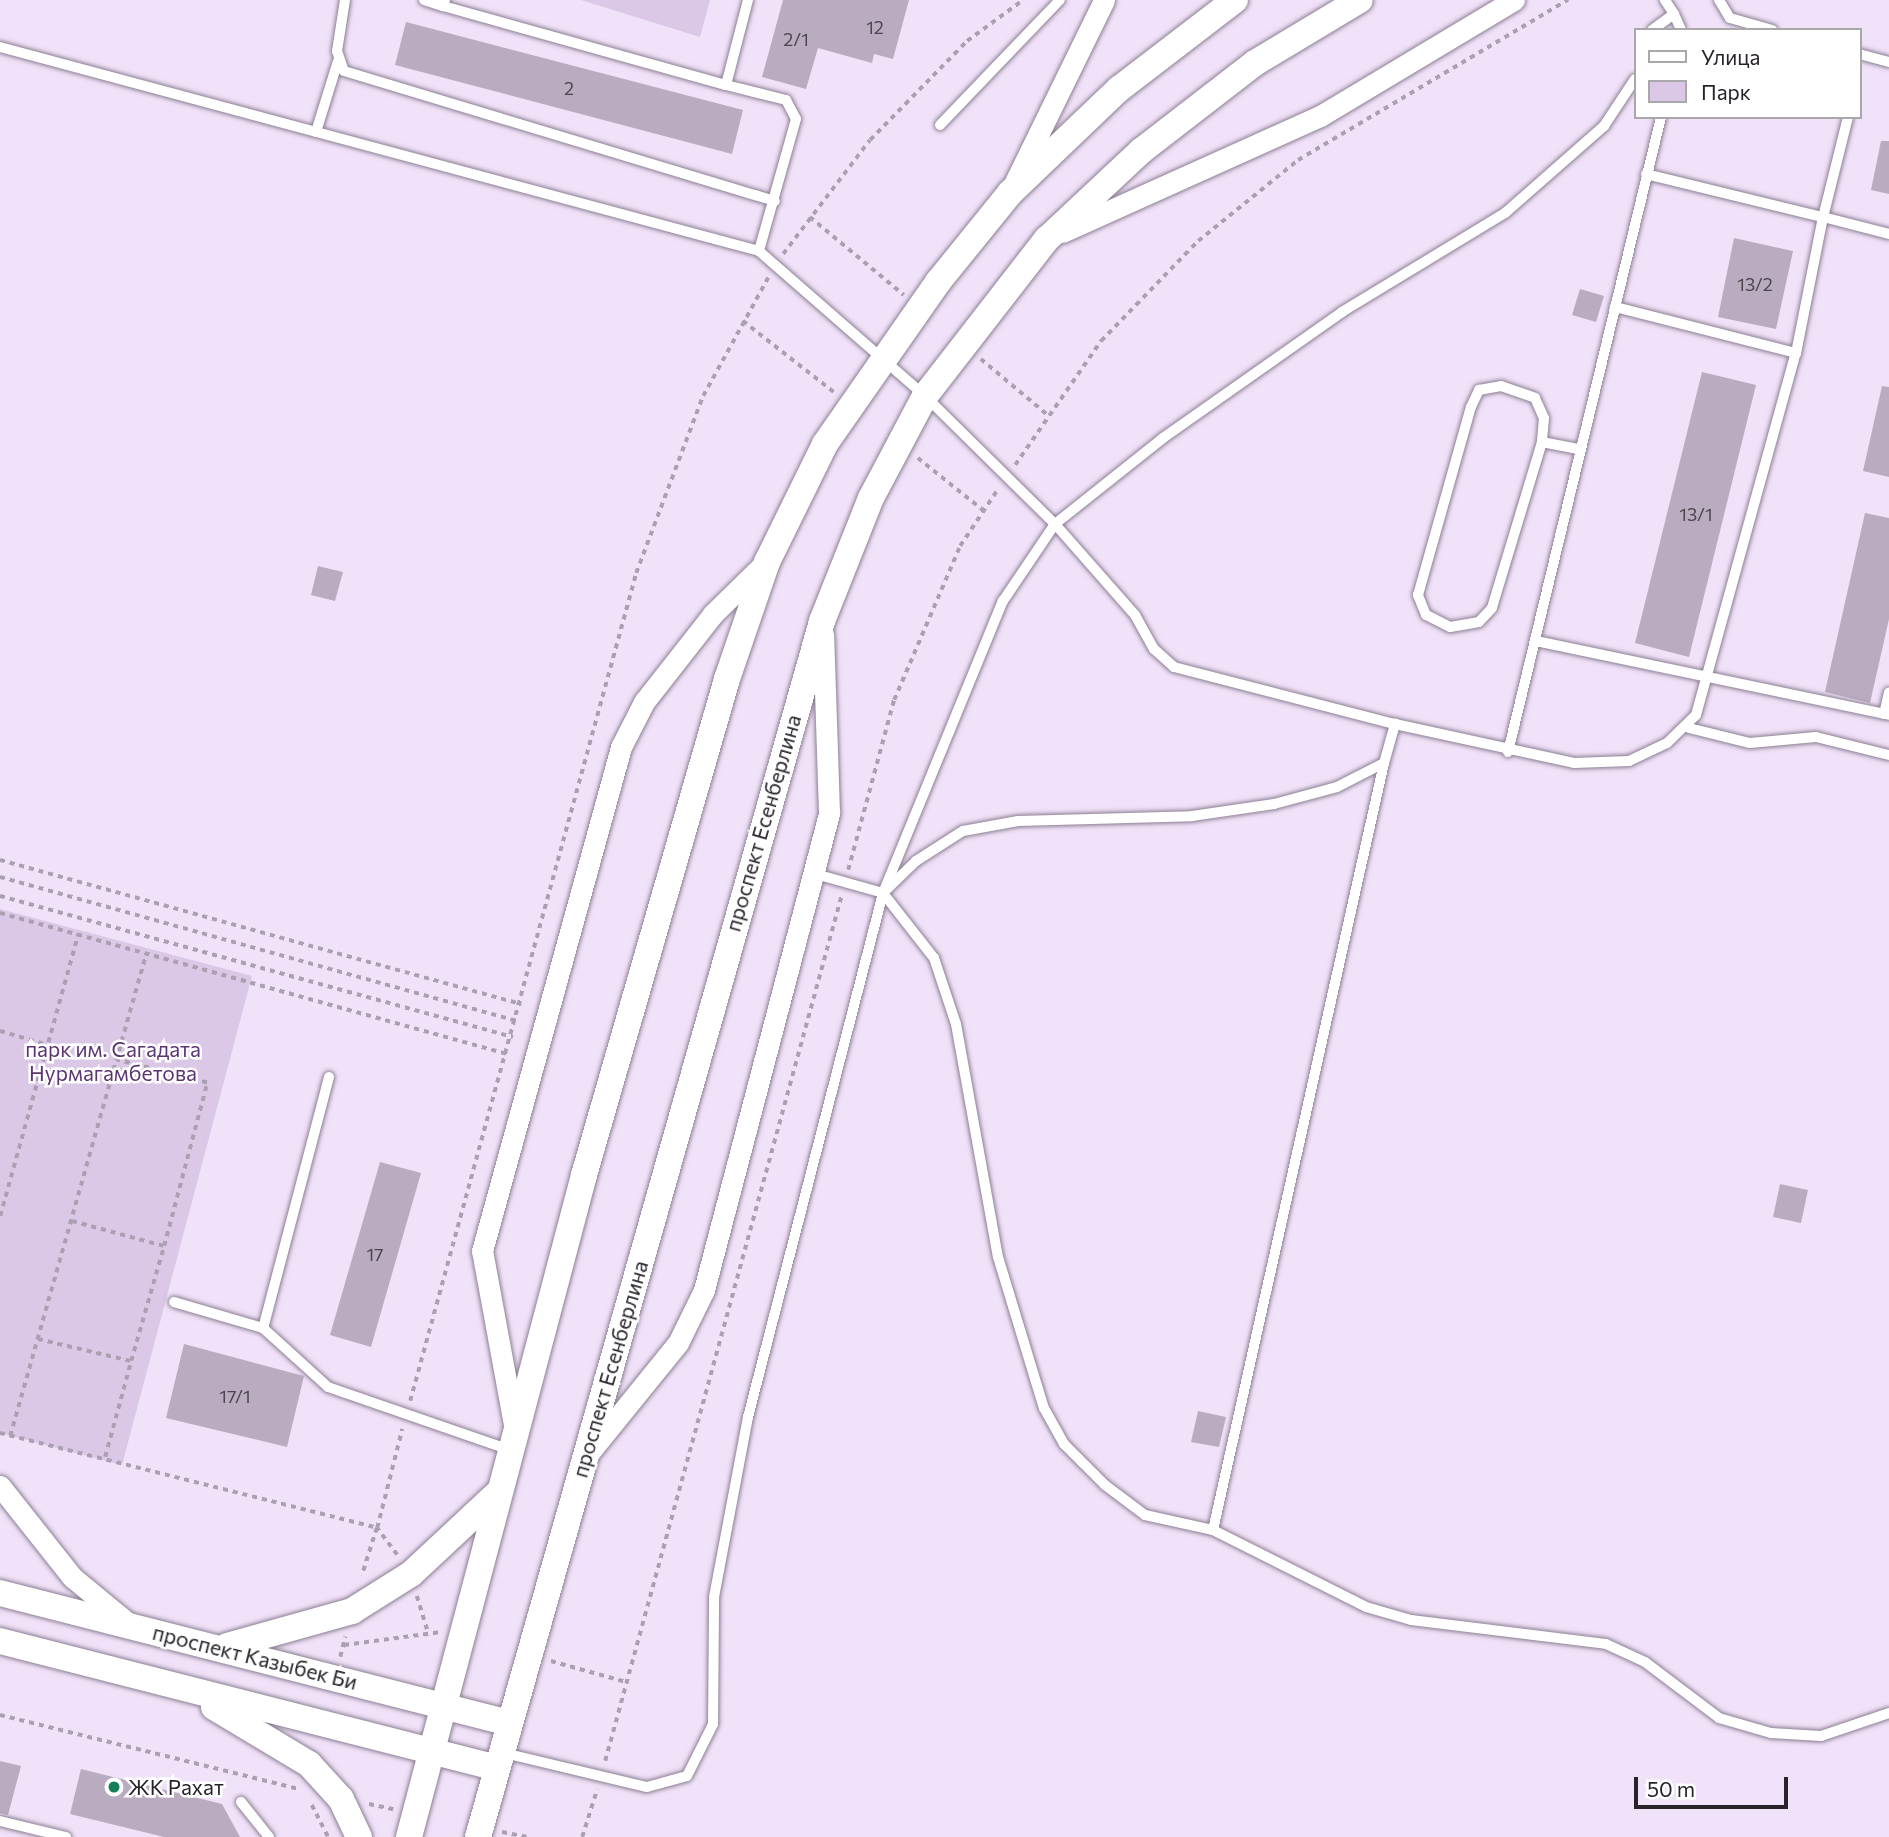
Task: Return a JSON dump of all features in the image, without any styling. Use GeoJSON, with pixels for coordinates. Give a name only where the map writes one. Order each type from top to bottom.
{"type":"FeatureCollection","features":[{"type":"Feature","properties":{"kind":"street"},"geometry":{"type":"LineString","coordinates":[[412,1825],[513,1440],[723,692],[767,562],[851,405],[919,308],[1010,193],[1119,89],[1235,0]]}},
{"type":"Feature","properties":{"kind":"street","name":"проспект Есенберлина"},"geometry":{"type":"LineString","coordinates":[[488,1834],[499,1760],[509,1723],[822,621],[900,443],[925,396],[962,344],[1047,239],[1141,151],[1255,63],[1360,0]]}},
{"type":"Feature","properties":{"kind":"street"},"geometry":{"type":"LineString","coordinates":[[1047,239],[1320,116],[1514,0]]}},
{"type":"Feature","properties":{"kind":"street"},"geometry":{"type":"LineString","coordinates":[[1010,193],[1095,3]]}},
{"type":"Feature","properties":{"kind":"street"},"geometry":{"type":"LineString","coordinates":[[513,1440],[482,1251],[621,747],[644,702],[713,614],[767,562]]}},
{"type":"Feature","properties":{"kind":"street"},"geometry":{"type":"LineString","coordinates":[[587,1456],[678,1343],[704,1290],[830,812],[822,621]]}},
{"type":"Feature","properties":{"kind":"street"},"geometry":{"type":"LineString","coordinates":[[0,1486],[72,1577],[131,1626]]}},
{"type":"Feature","properties":{"kind":"street"},"geometry":{"type":"LineString","coordinates":[[219,1648],[352,1611],[411,1574],[499,1492]]}},
{"type":"Feature","properties":{"kind":"street","name":"проспект Казыбек Би"},"geometry":{"type":"LineString","coordinates":[[0,1593],[509,1723]]}},
{"type":"Feature","properties":{"kind":"street"},"geometry":{"type":"LineString","coordinates":[[0,1642],[431,1748],[499,1760]]}},
{"type":"Feature","properties":{"kind":"street"},"geometry":{"type":"LineString","coordinates":[[149,1678],[246,1721],[309,1764],[341,1799],[359,1837]]}},
{"type":"Feature","properties":{"kind":"lane"},"geometry":{"type":"LineString","coordinates":[[316,132],[338,61],[345,0]]}},
{"type":"Feature","properties":{"kind":"lane"},"geometry":{"type":"LineString","coordinates":[[424,0],[444,3],[786,100],[796,119],[759,251]]}},
{"type":"Feature","properties":{"kind":"lane"},"geometry":{"type":"LineString","coordinates":[[726,85],[748,0]]}},
{"type":"Feature","properties":{"kind":"lane"},"geometry":{"type":"LineString","coordinates":[[940,125],[1060,0]]}},
{"type":"Feature","properties":{"kind":"lane"},"geometry":{"type":"LineString","coordinates":[[1665,0],[1680,28]]}},
{"type":"Feature","properties":{"kind":"lane"},"geometry":{"type":"LineString","coordinates":[[1719,0],[1730,18],[1765,28]]}},
{"type":"Feature","properties":{"kind":"lane"},"geometry":{"type":"LineString","coordinates":[[1655,28],[1674,14]]}},
{"type":"Feature","properties":{"kind":"lane"},"geometry":{"type":"LineString","coordinates":[[0,47],[759,251],[925,396],[1055,524],[1174,667],[1508,752],[1574,763],[1629,761],[1689,728],[1710,674],[1796,353],[1823,217],[1848,119]]}},
{"type":"Feature","properties":{"kind":"lane"},"geometry":{"type":"LineString","coordinates":[[1861,55],[1889,62]]}},
{"type":"Feature","properties":{"kind":"lane"},"geometry":{"type":"LineString","coordinates":[[338,61],[344,71],[775,201]]}},
{"type":"Feature","properties":{"kind":"lane"},"geometry":{"type":"LineString","coordinates":[[499,1760],[647,1787],[687,1776],[713,1724],[714,1598],[748,1417],[883,893],[1003,601],[1055,524],[1163,438],[1342,312],[1516,205],[1604,126],[1633,82]]}},
{"type":"Feature","properties":{"kind":"lane"},"geometry":{"type":"LineString","coordinates":[[1508,752],[1660,119]]}},
{"type":"Feature","properties":{"kind":"lane"},"geometry":{"type":"LineString","coordinates":[[1646,174],[1889,234]]}},
{"type":"Feature","properties":{"kind":"lane"},"geometry":{"type":"LineString","coordinates":[[1615,307],[1796,353]]}},
{"type":"Feature","properties":{"kind":"lane"},"geometry":{"type":"LineString","coordinates":[[1501,386],[1535,398],[1544,418],[1542,442],[1492,608],[1479,622],[1450,626],[1426,615],[1418,596],[1479,390],[1501,386]]}},
{"type":"Feature","properties":{"kind":"lane"},"geometry":{"type":"LineString","coordinates":[[1542,442],[1579,449]]}},
{"type":"Feature","properties":{"kind":"lane"},"geometry":{"type":"LineString","coordinates":[[1536,641],[1710,674],[1886,715],[1889,693]]}},
{"type":"Feature","properties":{"kind":"lane"},"geometry":{"type":"LineString","coordinates":[[1213,1530],[1384,763],[1395,724]]}},
{"type":"Feature","properties":{"kind":"lane"},"geometry":{"type":"LineString","coordinates":[[1689,728],[1750,743],[1816,737],[1889,755]]}},
{"type":"Feature","properties":{"kind":"lane"},"geometry":{"type":"LineString","coordinates":[[883,893],[916,861],[963,831],[1018,821],[1192,816],[1274,804],[1337,788],[1384,763]]}},
{"type":"Feature","properties":{"kind":"lane"},"geometry":{"type":"LineString","coordinates":[[812,873],[883,893],[934,958],[956,1024],[998,1257],[1044,1408],[1065,1444],[1145,1515],[1213,1530],[1300,1578],[1411,1620],[1606,1644],[1645,1662],[1719,1718],[1771,1733],[1821,1735],[1889,1713]]}},
{"type":"Feature","properties":{"kind":"lane"},"geometry":{"type":"LineString","coordinates":[[263,1328],[329,1077]]}},
{"type":"Feature","properties":{"kind":"lane"},"geometry":{"type":"LineString","coordinates":[[174,1302],[263,1328],[328,1387],[513,1440]]}},
{"type":"Feature","properties":{"kind":"lane"},"geometry":{"type":"LineString","coordinates":[[241,1802],[269,1837]]}},
{"type":"Feature","properties":{"kind":"lane"},"geometry":{"type":"LineString","coordinates":[[0,1821],[66,1837]]}},
{"type":"Feature","properties":{"kind":"path"},"geometry":{"type":"LineString","coordinates":[[582,1837],[601,1777],[846,883],[862,802],[894,700],[960,546],[1101,341],[1179,261],[1298,160],[1568,0]]}},
{"type":"Feature","properties":{"kind":"path"},"geometry":{"type":"LineString","coordinates":[[810,217],[919,308]]}},
{"type":"Feature","properties":{"kind":"path"},"geometry":{"type":"LineString","coordinates":[[743,321],[851,405]]}},
{"type":"Feature","properties":{"kind":"path"},"geometry":{"type":"LineString","coordinates":[[962,344],[1049,416]]}},
{"type":"Feature","properties":{"kind":"path"},"geometry":{"type":"LineString","coordinates":[[900,443],[984,510]]}},
{"type":"Feature","properties":{"kind":"path"},"geometry":{"type":"LineString","coordinates":[[0,860],[522,1004]]}},
{"type":"Feature","properties":{"kind":"path"},"geometry":{"type":"LineString","coordinates":[[0,877],[545,1025]]}},
{"type":"Feature","properties":{"kind":"path"},"geometry":{"type":"LineString","coordinates":[[0,896],[513,1037]]}},
{"type":"Feature","properties":{"kind":"path"},"geometry":{"type":"LineString","coordinates":[[0,913],[508,1054]]}},
{"type":"Feature","properties":{"kind":"path"},"geometry":{"type":"LineString","coordinates":[[0,1216],[2,1200],[78,934]]}},
{"type":"Feature","properties":{"kind":"path"},"geometry":{"type":"LineString","coordinates":[[10,1436],[146,954]]}},
{"type":"Feature","properties":{"kind":"path"},"geometry":{"type":"LineString","coordinates":[[0,1031],[48,1045]]}},
{"type":"Feature","properties":{"kind":"path"},"geometry":{"type":"LineString","coordinates":[[105,1458],[208,1083],[117,1060]]}},
{"type":"Feature","properties":{"kind":"path"},"geometry":{"type":"LineString","coordinates":[[72,1221],[164,1245]]}},
{"type":"Feature","properties":{"kind":"path"},"geometry":{"type":"LineString","coordinates":[[38,1339],[131,1361]]}},
{"type":"Feature","properties":{"kind":"path"},"geometry":{"type":"LineString","coordinates":[[0,1433],[377,1528],[333,1677]]}},
{"type":"Feature","properties":{"kind":"path"},"geometry":{"type":"LineString","coordinates":[[344,1645],[436,1631],[460,1636]]}},
{"type":"Feature","properties":{"kind":"path"},"geometry":{"type":"LineString","coordinates":[[529,1655],[626,1682]]}},
{"type":"Feature","properties":{"kind":"path"},"geometry":{"type":"LineString","coordinates":[[0,1715],[341,1799],[412,1825]]}},
{"type":"Feature","properties":{"kind":"path"},"geometry":{"type":"LineString","coordinates":[[488,1834],[527,1837]]}},
{"type":"Feature","properties":{"kind":"green space"},"geometry":{"type":"Polygon","coordinates":[[[581,0],[710,0],[700,37],[581,0]]]}},
{"type":"Feature","properties":{"kind":"green space","name":"парк им. Сагадата Нурмагамбетова"},"geometry":{"type":"Polygon","coordinates":[[[0,909],[252,976],[122,1465],[0,1433],[0,909]]]}},
{"type":"Feature","properties":{"kind":"building"},"geometry":{"type":"Polygon","coordinates":[[[783,0],[909,0],[893,59],[874,54],[872,63],[818,48],[806,89],[762,77],[783,0]]]}},
{"type":"Feature","properties":{"kind":"building"},"geometry":{"type":"Polygon","coordinates":[[[406,22],[743,110],[732,154],[395,65],[406,22]]]}},
{"type":"Feature","properties":{"kind":"building"},"geometry":{"type":"Polygon","coordinates":[[[1881,141],[1889,141],[1889,194],[1871,190],[1881,141]]]}},
{"type":"Feature","properties":{"kind":"building"},"geometry":{"type":"Polygon","coordinates":[[[1734,238],[1793,251],[1776,329],[1718,317],[1734,238]]]}},
{"type":"Feature","properties":{"kind":"building"},"geometry":{"type":"Polygon","coordinates":[[[1580,289],[1604,296],[1596,322],[1572,315],[1580,289]]]}},
{"type":"Feature","properties":{"kind":"building"},"geometry":{"type":"Polygon","coordinates":[[[1702,372],[1756,385],[1689,657],[1635,643],[1702,372]]]}},
{"type":"Feature","properties":{"kind":"building"},"geometry":{"type":"Polygon","coordinates":[[[1882,386],[1889,387],[1889,477],[1863,471],[1882,386]]]}},
{"type":"Feature","properties":{"kind":"building"},"geometry":{"type":"Polygon","coordinates":[[[1865,513],[1889,518],[1889,619],[1870,703],[1825,692],[1865,513]]]}},
{"type":"Feature","properties":{"kind":"building"},"geometry":{"type":"Polygon","coordinates":[[[318,566],[343,572],[335,601],[311,595],[318,566]]]}},
{"type":"Feature","properties":{"kind":"building"},"geometry":{"type":"Polygon","coordinates":[[[380,1162],[421,1173],[371,1347],[330,1335],[380,1162]]]}},
{"type":"Feature","properties":{"kind":"building"},"geometry":{"type":"Polygon","coordinates":[[[1780,1184],[1808,1190],[1801,1223],[1773,1217],[1780,1184]]]}},
{"type":"Feature","properties":{"kind":"building"},"geometry":{"type":"Polygon","coordinates":[[[184,1344],[304,1376],[287,1447],[166,1418],[184,1344]]]}},
{"type":"Feature","properties":{"kind":"building"},"geometry":{"type":"Polygon","coordinates":[[[1198,1411],[1226,1417],[1219,1447],[1191,1442],[1198,1411]]]}},
{"type":"Feature","properties":{"kind":"building"},"geometry":{"type":"Polygon","coordinates":[[[0,1761],[21,1766],[8,1815],[0,1813],[0,1761]]]}},
{"type":"Feature","properties":{"kind":"building","name":"ЖК Рахат"},"geometry":{"type":"Polygon","coordinates":[[[81,1769],[222,1804],[240,1837],[164,1837],[70,1814],[81,1769]]]}},
{"type":"Feature","properties":{"kind":"place","name":"ЖК Рахат"},"geometry":{"type":"Point","coordinates":[114,1787]}}]}
